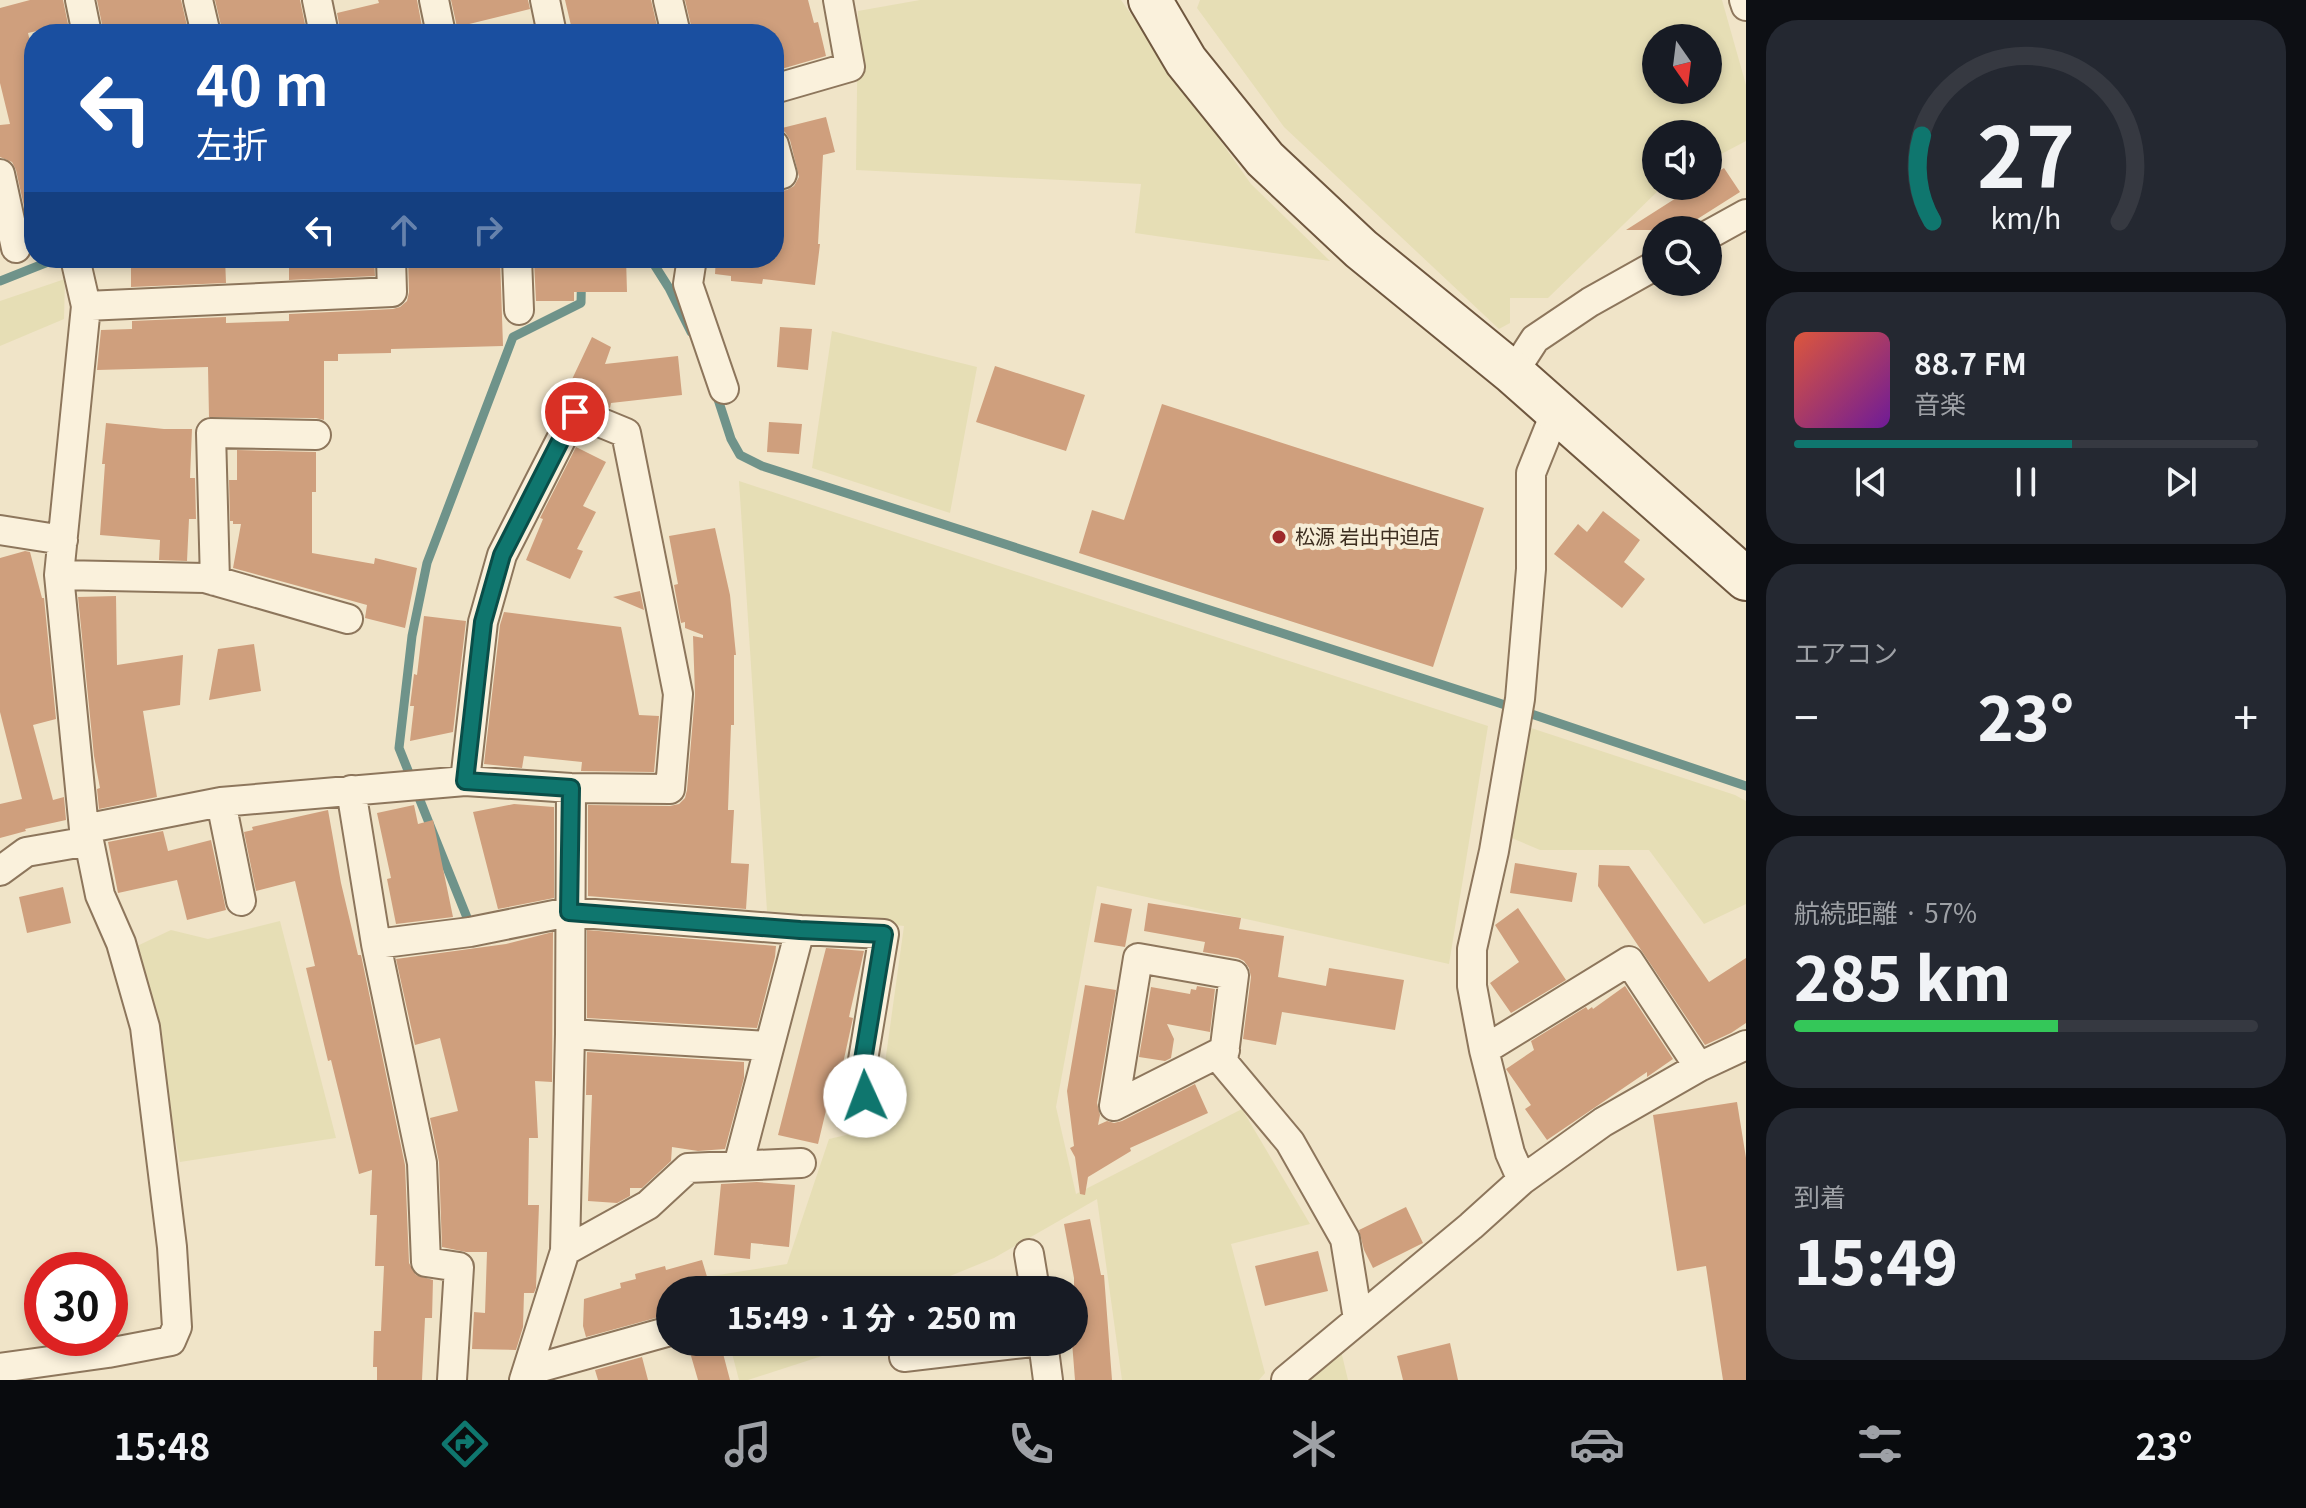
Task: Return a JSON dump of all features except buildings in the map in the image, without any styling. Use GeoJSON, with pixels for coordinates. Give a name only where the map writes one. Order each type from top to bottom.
{"type":"FeatureCollection","features":[{"type":"Feature","properties":{"kind":"street"},"geometry":{"type":"LineString","coordinates":[[80,0],[85,24]]}},
{"type":"Feature","properties":{"kind":"street"},"geometry":{"type":"LineString","coordinates":[[198,0],[204,24]]}},
{"type":"Feature","properties":{"kind":"street"},"geometry":{"type":"LineString","coordinates":[[317,0],[322,24]]}},
{"type":"Feature","properties":{"kind":"street"},"geometry":{"type":"LineString","coordinates":[[434,0],[439,24]]}},
{"type":"Feature","properties":{"kind":"street"},"geometry":{"type":"LineString","coordinates":[[545,0],[550,24]]}},
{"type":"Feature","properties":{"kind":"street"},"geometry":{"type":"LineString","coordinates":[[668,0],[674,24]]}},
{"type":"Feature","properties":{"kind":"street"},"geometry":{"type":"LineString","coordinates":[[784,86],[850,67],[838,0]]}},
{"type":"Feature","properties":{"kind":"street"},"geometry":{"type":"LineString","coordinates":[[1150,0],[1186,61],[1265,159],[1361,249],[1513,373],[1746,579]]}},
{"type":"Feature","properties":{"kind":"street"},"geometry":{"type":"LineString","coordinates":[[1744,0],[1746,6]]}},
{"type":"Feature","properties":{"kind":"street"},"geometry":{"type":"LineString","coordinates":[[0,174],[17,248]]}},
{"type":"Feature","properties":{"kind":"street"},"geometry":{"type":"LineString","coordinates":[[1722,227],[1746,214]]}},
{"type":"Feature","properties":{"kind":"street"},"geometry":{"type":"LineString","coordinates":[[0,1368],[111,1367],[171,1341],[177,1327],[172,1247],[145,1027],[121,943],[100,895],[86,835],[59,575],[86,306],[78,268]]}},
{"type":"Feature","properties":{"kind":"street"},"geometry":{"type":"LineString","coordinates":[[86,306],[392,292],[391,268]]}},
{"type":"Feature","properties":{"kind":"street"},"geometry":{"type":"LineString","coordinates":[[517,268],[519,310]]}},
{"type":"Feature","properties":{"kind":"street"},"geometry":{"type":"LineString","coordinates":[[690,268],[688,284],[724,389]]}},
{"type":"Feature","properties":{"kind":"street"},"geometry":{"type":"LineString","coordinates":[[1513,373],[1535,339],[1590,302],[1642,273]]}},
{"type":"Feature","properties":{"kind":"street"},"geometry":{"type":"LineString","coordinates":[[1522,1180],[1510,1153],[1484,1050],[1472,986],[1472,949],[1494,851],[1520,699],[1531,569],[1531,473],[1556,411]]}},
{"type":"Feature","properties":{"kind":"street"},"geometry":{"type":"LineString","coordinates":[[0,871],[26,852],[221,802],[465,781],[571,788],[670,789],[678,694],[626,433],[575,412],[502,555],[483,622],[465,781]]}},
{"type":"Feature","properties":{"kind":"street"},"geometry":{"type":"LineString","coordinates":[[215,581],[211,433],[316,435]]}},
{"type":"Feature","properties":{"kind":"street"},"geometry":{"type":"LineString","coordinates":[[0,530],[63,540]]}},
{"type":"Feature","properties":{"kind":"street"},"geometry":{"type":"LineString","coordinates":[[59,575],[205,578],[348,619]]}},
{"type":"Feature","properties":{"kind":"street"},"geometry":{"type":"LineString","coordinates":[[526,1376],[565,1251],[571,788]]}},
{"type":"Feature","properties":{"kind":"street"},"geometry":{"type":"LineString","coordinates":[[351,790],[376,944],[422,1163],[426,1262],[459,1267],[452,1380]]}},
{"type":"Feature","properties":{"kind":"street"},"geometry":{"type":"LineString","coordinates":[[221,802],[241,901]]}},
{"type":"Feature","properties":{"kind":"street"},"geometry":{"type":"LineString","coordinates":[[376,944],[470,932],[569,912],[884,934],[861,1072],[869,1120]]}},
{"type":"Feature","properties":{"kind":"street"},"geometry":{"type":"LineString","coordinates":[[738,1166],[800,930]]}},
{"type":"Feature","properties":{"kind":"street"},"geometry":{"type":"LineString","coordinates":[[1225,1050],[1114,1106],[1138,958],[1234,975],[1225,1050],[1223,1062],[1290,1142],[1345,1239],[1358,1319]]}},
{"type":"Feature","properties":{"kind":"street"},"geometry":{"type":"LineString","coordinates":[[1484,1050],[1629,961],[1699,1067]]}},
{"type":"Feature","properties":{"kind":"street"},"geometry":{"type":"LineString","coordinates":[[570,1034],[769,1046]]}},
{"type":"Feature","properties":{"kind":"street"},"geometry":{"type":"LineString","coordinates":[[1286,1380],[1522,1180],[1603,1122],[1699,1067],[1746,1045]]}},
{"type":"Feature","properties":{"kind":"street"},"geometry":{"type":"LineString","coordinates":[[565,1251],[648,1205],[688,1168],[801,1163]]}},
{"type":"Feature","properties":{"kind":"street"},"geometry":{"type":"LineString","coordinates":[[1029,1254],[1033,1276]]}},
{"type":"Feature","properties":{"kind":"street"},"geometry":{"type":"LineString","coordinates":[[526,1376],[656,1335]]}},
{"type":"Feature","properties":{"kind":"street"},"geometry":{"type":"LineString","coordinates":[[904,1357],[913,1356]]}},
{"type":"Feature","properties":{"kind":"street"},"geometry":{"type":"LineString","coordinates":[[1045,1356],[1048,1380]]}},
{"type":"Feature","properties":{"kind":"shaded area"},"geometry":{"type":"Polygon","coordinates":[[[920,0],[1121,0],[1251,184],[1330,261],[1135,233],[1141,184],[856,170],[858,11],[920,0]]]}},
{"type":"Feature","properties":{"kind":"shaded area"},"geometry":{"type":"Polygon","coordinates":[[[1200,0],[1722,0],[1746,85],[1746,141],[1722,154],[1722,120],[1642,120],[1642,200],[1649,200],[1548,298],[1510,298],[1510,323],[1499,329],[1284,127],[1197,8],[1200,0]]]}},
{"type":"Feature","properties":{"kind":"shaded area"},"geometry":{"type":"Polygon","coordinates":[[[65,279],[64,319],[0,346],[0,301],[65,279]]]}},
{"type":"Feature","properties":{"kind":"shaded area"},"geometry":{"type":"Polygon","coordinates":[[[832,331],[977,367],[950,513],[812,468],[832,331]]]}},
{"type":"Feature","properties":{"kind":"shaded area"},"geometry":{"type":"Polygon","coordinates":[[[739,481],[1488,726],[1449,964],[1097,886],[1056,1107],[1076,1194],[1242,1109],[1310,1224],[1231,1244],[1265,1373],[1259,1380],[1122,1380],[1097,1199],[994,1258],[950,1276],[712,1276],[787,1264],[829,1139],[876,1128],[904,926],[767,911],[739,481]]]}},
{"type":"Feature","properties":{"kind":"shaded area"},"geometry":{"type":"Polygon","coordinates":[[[1528,727],[1746,801],[1746,904],[1704,924],[1649,850],[1540,850],[1507,836],[1528,727]]]}},
{"type":"Feature","properties":{"kind":"shaded area"},"geometry":{"type":"Polygon","coordinates":[[[280,921],[336,1138],[180,1162],[137,946],[171,930],[208,939],[280,921]]]}},
{"type":"Feature","properties":{"kind":"shaded area"},"geometry":{"type":"Polygon","coordinates":[[[1341,1351],[1348,1380],[1309,1380],[1341,1351]]]}},
{"type":"Feature","properties":{"kind":"shaded area"},"geometry":{"type":"Polygon","coordinates":[[[733,1356],[822,1356],[748,1380],[739,1380],[733,1356]]]}},
{"type":"Feature","properties":{"kind":"waterway"},"geometry":{"type":"LineString","coordinates":[[0,281],[33,268]]}},
{"type":"Feature","properties":{"kind":"waterway"},"geometry":{"type":"LineString","coordinates":[[468,920],[399,748],[412,636],[427,563],[513,337],[581,303],[582,268]]}},
{"type":"Feature","properties":{"kind":"waterway"},"geometry":{"type":"LineString","coordinates":[[656,268],[691,332]]}},
{"type":"Feature","properties":{"kind":"waterway"},"geometry":{"type":"LineString","coordinates":[[715,390],[731,439],[740,455],[762,466],[1496,702],[1746,786]]}},
{"type":"Feature","properties":{"kind":"place","name":"松源 岩出中迫店"},"geometry":{"type":"Point","coordinates":[1279,537]}},
{"type":"Feature","properties":{"kind":"route"},"geometry":{"type":"LineString","coordinates":[[575,412],[502,555],[483,622],[465,781],[571,788],[569,912],[884,934],[861,1072],[865,1096]]}}]}
